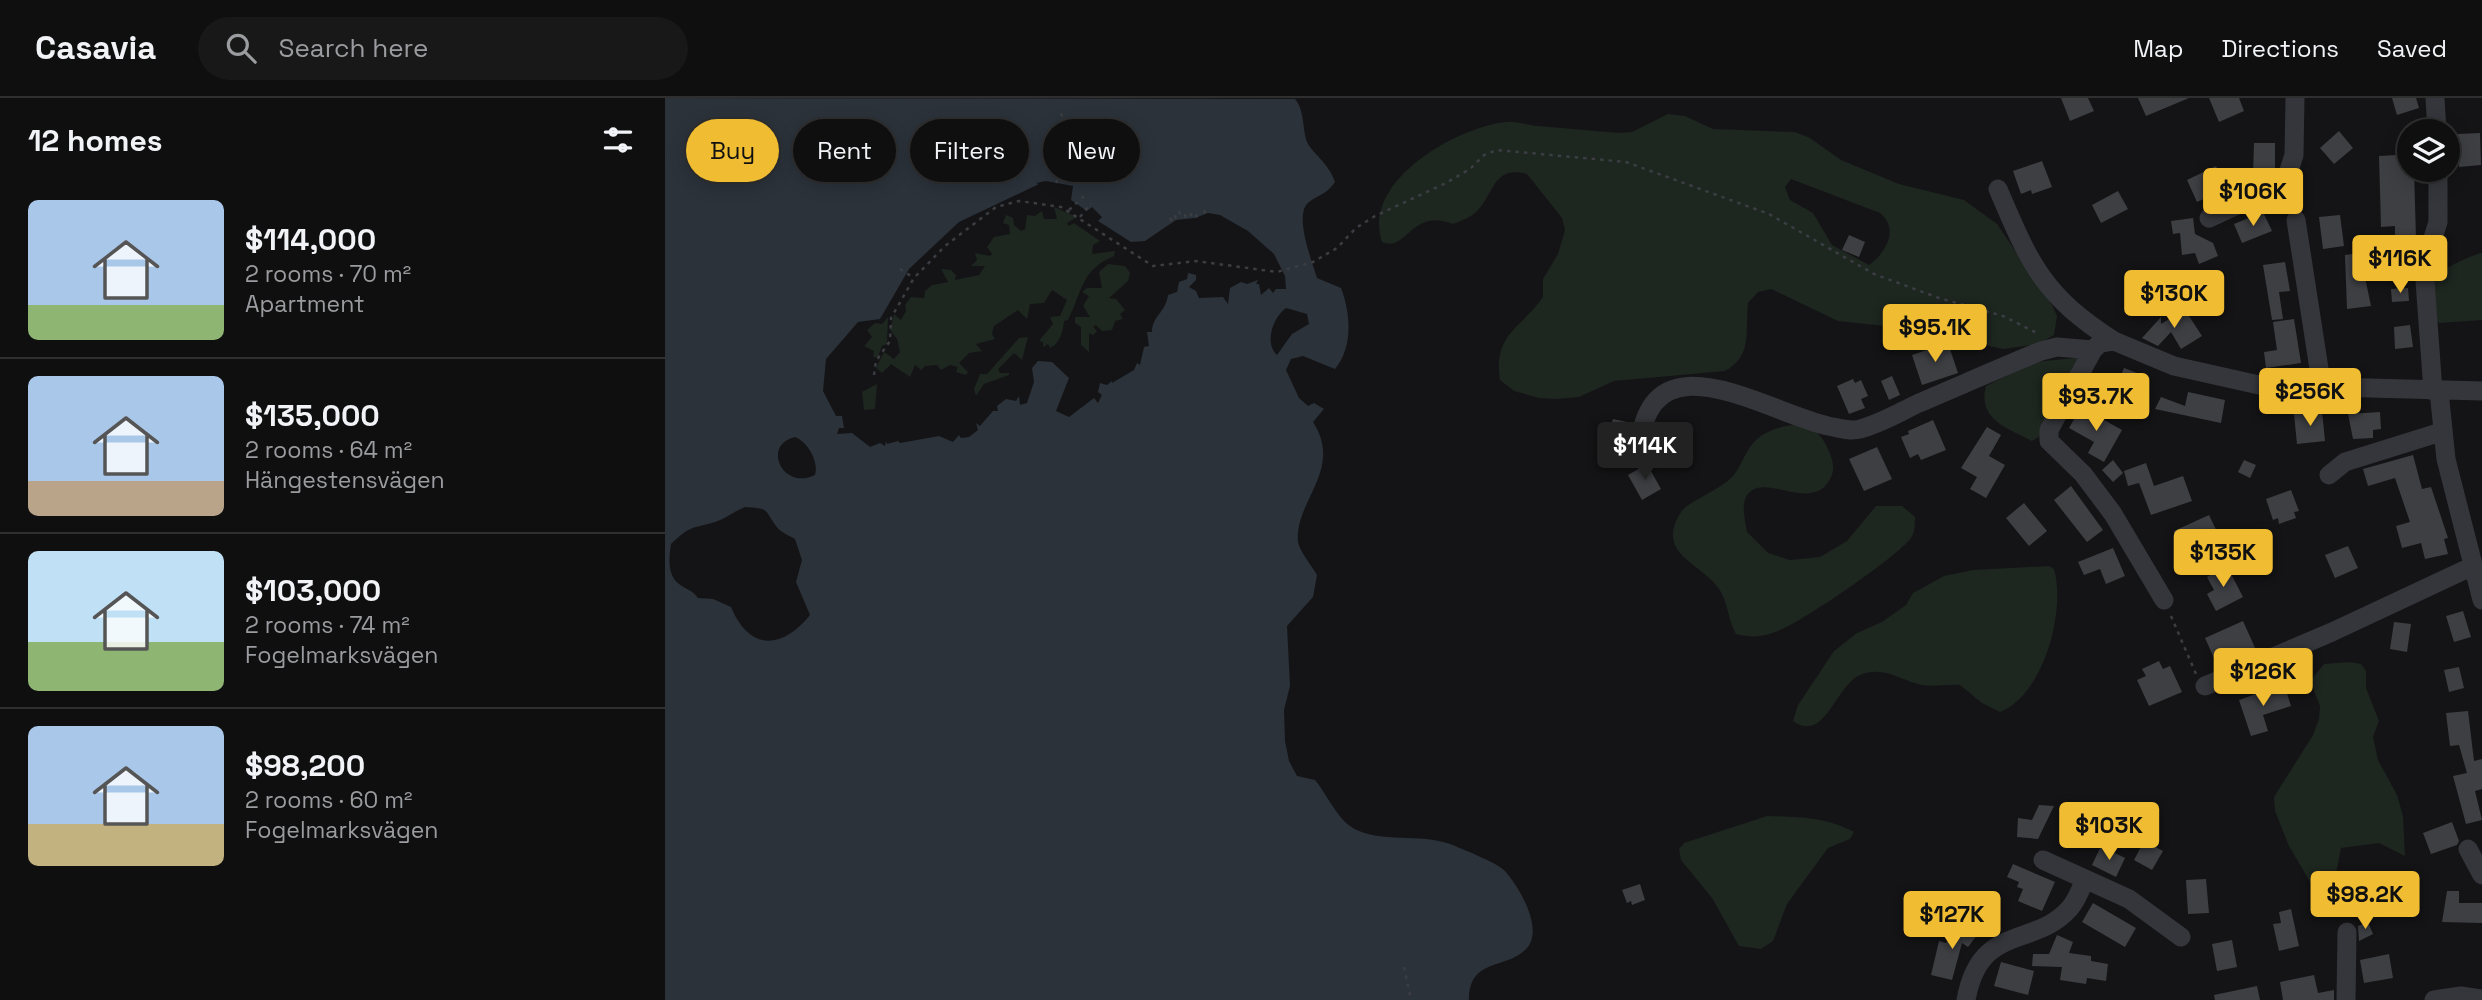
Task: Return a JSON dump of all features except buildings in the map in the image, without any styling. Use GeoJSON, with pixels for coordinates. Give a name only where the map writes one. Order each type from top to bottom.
{"type":"FeatureCollection","features":[{"type":"Feature","properties":{"kind":"street"},"geometry":{"type":"LineString","coordinates":[[2209,218],[2285,183],[2294,155],[2295,98]]}},
{"type":"Feature","properties":{"kind":"street"},"geometry":{"type":"LineString","coordinates":[[2435,98],[2436,119]]}},
{"type":"Feature","properties":{"kind":"street"},"geometry":{"type":"LineString","coordinates":[[2438,182],[2438,222],[2424,267],[2436,391],[2441,432],[2482,600]]}},
{"type":"Feature","properties":{"kind":"street"},"geometry":{"type":"LineString","coordinates":[[1998,189],[2038,275],[2059,302],[2114,341],[2171,365],[2259,385],[2482,391]]}},
{"type":"Feature","properties":{"kind":"street"},"geometry":{"type":"LineString","coordinates":[[2296,220],[2322,388]]}},
{"type":"Feature","properties":{"kind":"street"},"geometry":{"type":"LineString","coordinates":[[2114,341],[2101,343],[2093,350],[2049,430],[2049,441],[2083,474],[2117,520],[2164,600]]}},
{"type":"Feature","properties":{"kind":"street"},"geometry":{"type":"LineString","coordinates":[[1639,452],[1642,425],[1649,406],[1661,393],[1676,388],[1713,387],[1821,424],[1859,429],[2041,351],[2057,347],[2093,350]]}},
{"type":"Feature","properties":{"kind":"street"},"geometry":{"type":"LineString","coordinates":[[2329,475],[2345,462],[2441,432]]}},
{"type":"Feature","properties":{"kind":"street"},"geometry":{"type":"LineString","coordinates":[[2206,686],[2473,566]]}},
{"type":"Feature","properties":{"kind":"street"},"geometry":{"type":"LineString","coordinates":[[2468,849],[2482,875]]}},
{"type":"Feature","properties":{"kind":"street"},"geometry":{"type":"LineString","coordinates":[[2043,860],[2129,899],[2181,937]]}},
{"type":"Feature","properties":{"kind":"street"},"geometry":{"type":"LineString","coordinates":[[1966,1000],[1977,968],[1993,948],[2061,916],[2075,901],[2085,879]]}},
{"type":"Feature","properties":{"kind":"street"},"geometry":{"type":"LineString","coordinates":[[2346,1000],[2347,932]]}},
{"type":"Feature","properties":{"kind":"street"},"geometry":{"type":"LineString","coordinates":[[2434,1000],[2462,996],[2482,999]]}},
{"type":"Feature","properties":{"kind":"path"},"geometry":{"type":"LineString","coordinates":[[1056,183],[1063,167],[1065,121],[1059,109]]}},
{"type":"Feature","properties":{"kind":"path"},"geometry":{"type":"LineString","coordinates":[[874,375],[876,360],[890,341],[891,318],[914,278],[945,246],[996,207],[1030,201],[1068,211],[1153,266],[1185,260],[1277,272],[1288,271],[1325,255],[1337,248],[1356,228],[1386,209],[1444,184],[1469,169],[1484,155],[1497,150],[1626,162],[1769,215],[1874,274],[1939,298],[2003,316],[2057,347]]}},
{"type":"Feature","properties":{"kind":"path"},"geometry":{"type":"LineString","coordinates":[[1068,211],[1084,196]]}},
{"type":"Feature","properties":{"kind":"path"},"geometry":{"type":"LineString","coordinates":[[1079,217],[1091,203]]}},
{"type":"Feature","properties":{"kind":"path"},"geometry":{"type":"LineString","coordinates":[[1175,219],[1179,211]]}},
{"type":"Feature","properties":{"kind":"path"},"geometry":{"type":"LineString","coordinates":[[1191,213],[1191,219]]}},
{"type":"Feature","properties":{"kind":"path"},"geometry":{"type":"LineString","coordinates":[[1185,214],[1186,219]]}},
{"type":"Feature","properties":{"kind":"path"},"geometry":{"type":"LineString","coordinates":[[900,269],[914,278]]}},
{"type":"Feature","properties":{"kind":"path"},"geometry":{"type":"LineString","coordinates":[[2164,600],[2195,673],[2206,686]]}},
{"type":"Feature","properties":{"kind":"path"},"geometry":{"type":"LineString","coordinates":[[1404,967],[1411,1000]]}},
{"type":"Feature","properties":{"kind":"shaded area"},"geometry":{"type":"Polygon","coordinates":[[[665,98],[1295,99],[1300,109],[1307,142],[1329,169],[1335,182],[1305,208],[1305,238],[1317,278],[1341,288],[1349,330],[1345,351],[1335,369],[1303,356],[1291,359],[1286,370],[1299,398],[1308,406],[1314,403],[1324,409],[1313,422],[1321,439],[1321,470],[1303,513],[1298,542],[1317,575],[1313,597],[1287,626],[1290,686],[1284,710],[1285,741],[1289,761],[1297,776],[1315,780],[1350,826],[1370,835],[1447,843],[1502,868],[1511,878],[1528,908],[1533,930],[1532,940],[1519,955],[1482,970],[1471,986],[1469,1000],[665,1000],[665,98]],[[1043,119],[1043,182],[959,222],[909,269],[880,319],[858,322],[826,359],[823,391],[836,416],[842,416],[844,428],[839,428],[837,434],[852,433],[870,447],[880,443],[885,446],[886,441],[887,444],[898,441],[900,443],[939,436],[953,442],[959,435],[961,438],[969,437],[978,430],[976,423],[980,426],[993,411],[998,411],[997,406],[1006,399],[1016,401],[1019,396],[1020,405],[1027,403],[1034,382],[1032,368],[1038,361],[1052,362],[1069,378],[1056,411],[1069,417],[1094,398],[1098,403],[1102,395],[1098,392],[1100,383],[1112,383],[1134,370],[1137,363],[1140,365],[1144,347],[1149,346],[1147,332],[1152,332],[1154,322],[1165,306],[1168,295],[1177,292],[1179,282],[1187,279],[1188,273],[1196,275],[1196,280],[1189,287],[1196,291],[1199,298],[1223,297],[1228,304],[1230,288],[1241,282],[1247,284],[1258,280],[1256,284],[1259,284],[1261,295],[1269,288],[1273,293],[1276,289],[1286,289],[1285,276],[1274,254],[1248,231],[1220,215],[1208,213],[1195,218],[1176,220],[1145,241],[1131,242],[1098,221],[1102,217],[1092,207],[1087,211],[1071,200],[1073,186],[1051,182],[1140,182],[1140,119],[1043,119]],[[1286,308],[1277,317],[1272,330],[1271,344],[1277,355],[1292,334],[1309,324],[1307,314],[1286,308]],[[795,437],[779,449],[780,465],[794,477],[815,475],[814,459],[804,443],[795,437]],[[745,507],[719,521],[691,528],[671,544],[669,560],[672,576],[698,598],[713,599],[731,607],[747,632],[757,638],[767,641],[777,639],[799,627],[810,615],[796,582],[802,560],[795,539],[782,532],[765,510],[745,507]]]}},
{"type":"Feature","properties":{"kind":"shaded area"},"geometry":{"type":"Polygon","coordinates":[[[1668,114],[1685,116],[1713,129],[1795,132],[1810,138],[1841,160],[1899,184],[1964,200],[1997,224],[2052,305],[2057,316],[2054,335],[2038,344],[2004,349],[1989,346],[1953,325],[1885,326],[1838,321],[1771,289],[1758,292],[1748,303],[1744,350],[1734,365],[1725,371],[1614,381],[1579,397],[1539,398],[1514,391],[1500,380],[1501,352],[1511,333],[1543,297],[1543,279],[1558,254],[1565,230],[1562,218],[1527,174],[1516,172],[1501,177],[1470,217],[1453,224],[1439,220],[1428,221],[1391,244],[1382,242],[1379,220],[1386,198],[1399,179],[1418,161],[1463,134],[1486,126],[1510,122],[1632,132],[1668,114]],[[1791,179],[1785,187],[1790,200],[1813,213],[1832,245],[1869,265],[1881,254],[1890,233],[1886,219],[1880,213],[1791,179]]]}},
{"type":"Feature","properties":{"kind":"shaded area"},"geometry":{"type":"Polygon","coordinates":[[[1054,207],[1077,217],[1067,223],[1069,226],[1074,223],[1100,241],[1093,245],[1092,254],[1115,251],[1114,256],[1089,274],[1068,320],[1064,321],[1056,344],[1050,348],[1048,344],[1043,347],[1043,342],[1039,341],[1053,324],[1050,317],[1060,316],[1067,300],[1052,290],[1044,303],[1030,304],[1027,319],[1018,310],[994,326],[992,334],[995,339],[976,344],[982,351],[969,353],[959,363],[968,372],[966,375],[956,372],[958,367],[950,365],[941,370],[937,365],[925,366],[921,370],[915,365],[910,377],[891,364],[882,373],[876,368],[884,352],[894,359],[900,352],[897,339],[890,330],[894,314],[901,320],[906,311],[905,305],[911,297],[924,298],[925,291],[932,285],[948,282],[941,269],[951,270],[956,275],[955,280],[979,275],[985,266],[971,266],[977,260],[975,253],[990,256],[992,254],[987,247],[994,237],[1010,234],[1009,225],[1003,223],[1006,215],[1013,218],[1014,225],[1021,231],[1025,229],[1027,215],[1035,216],[1042,211],[1044,219],[1057,219],[1054,207]]]}},
{"type":"Feature","properties":{"kind":"shaded area"},"geometry":{"type":"Polygon","coordinates":[[[2482,253],[2482,320],[2439,323],[2431,301],[2432,279],[2455,264],[2482,253]]]}},
{"type":"Feature","properties":{"kind":"shaded area"},"geometry":{"type":"Polygon","coordinates":[[[1108,264],[1125,266],[1130,273],[1128,281],[1109,298],[1116,299],[1125,310],[1120,314],[1123,319],[1115,321],[1112,330],[1102,331],[1096,325],[1093,327],[1097,331],[1093,335],[1089,333],[1089,352],[1081,345],[1081,327],[1075,323],[1075,317],[1090,317],[1083,306],[1089,296],[1082,292],[1087,288],[1102,288],[1099,272],[1108,264]]]}},
{"type":"Feature","properties":{"kind":"shaded area"},"geometry":{"type":"Polygon","coordinates":[[[888,317],[887,344],[882,346],[878,357],[873,357],[874,351],[864,346],[872,337],[867,330],[875,323],[882,324],[888,317]]]}},
{"type":"Feature","properties":{"kind":"shaded area"},"geometry":{"type":"Polygon","coordinates":[[[1028,337],[1022,360],[1014,353],[998,369],[1000,373],[1009,375],[984,384],[976,396],[974,389],[980,374],[987,374],[1019,338],[1028,337]]]}},
{"type":"Feature","properties":{"kind":"shaded area"},"geometry":{"type":"Polygon","coordinates":[[[2085,357],[2039,437],[2032,441],[2004,427],[1986,407],[1986,386],[2034,362],[2085,357]]]}},
{"type":"Feature","properties":{"kind":"shaded area"},"geometry":{"type":"Polygon","coordinates":[[[877,384],[875,409],[864,410],[862,392],[877,384]]]}},
{"type":"Feature","properties":{"kind":"shaded area"},"geometry":{"type":"Polygon","coordinates":[[[1801,424],[1815,431],[1823,439],[1832,461],[1832,474],[1823,488],[1813,493],[1769,487],[1759,488],[1747,495],[1744,510],[1747,532],[1768,553],[1790,560],[1820,557],[1847,541],[1876,506],[1902,506],[1915,517],[1913,533],[1902,547],[1869,573],[1790,625],[1763,636],[1736,634],[1719,589],[1683,557],[1677,548],[1673,539],[1674,527],[1685,508],[1733,476],[1752,445],[1763,434],[1777,428],[1801,424]]]}},
{"type":"Feature","properties":{"kind":"shaded area"},"geometry":{"type":"Polygon","coordinates":[[[2049,566],[2054,569],[2057,586],[2054,628],[2040,670],[2029,688],[2015,703],[2000,712],[1982,703],[1960,685],[1922,685],[1884,672],[1868,672],[1851,681],[1829,711],[1813,725],[1804,726],[1793,721],[1798,705],[1834,651],[1857,633],[1882,622],[1906,605],[1913,593],[1944,576],[1973,570],[2049,566]]]}},
{"type":"Feature","properties":{"kind":"shaded area"},"geometry":{"type":"Polygon","coordinates":[[[2324,664],[2361,664],[2366,671],[2366,688],[2379,721],[2373,737],[2378,760],[2397,795],[2403,816],[2405,856],[2379,843],[2341,848],[2336,874],[2313,887],[2289,846],[2275,811],[2274,797],[2313,735],[2319,719],[2320,706],[2310,681],[2324,664]]]}},
{"type":"Feature","properties":{"kind":"shaded area"},"geometry":{"type":"Polygon","coordinates":[[[1767,816],[1822,821],[1854,832],[1850,839],[1828,848],[1787,904],[1773,941],[1761,949],[1739,946],[1712,898],[1681,860],[1679,849],[1684,843],[1767,816]]]}}]}
